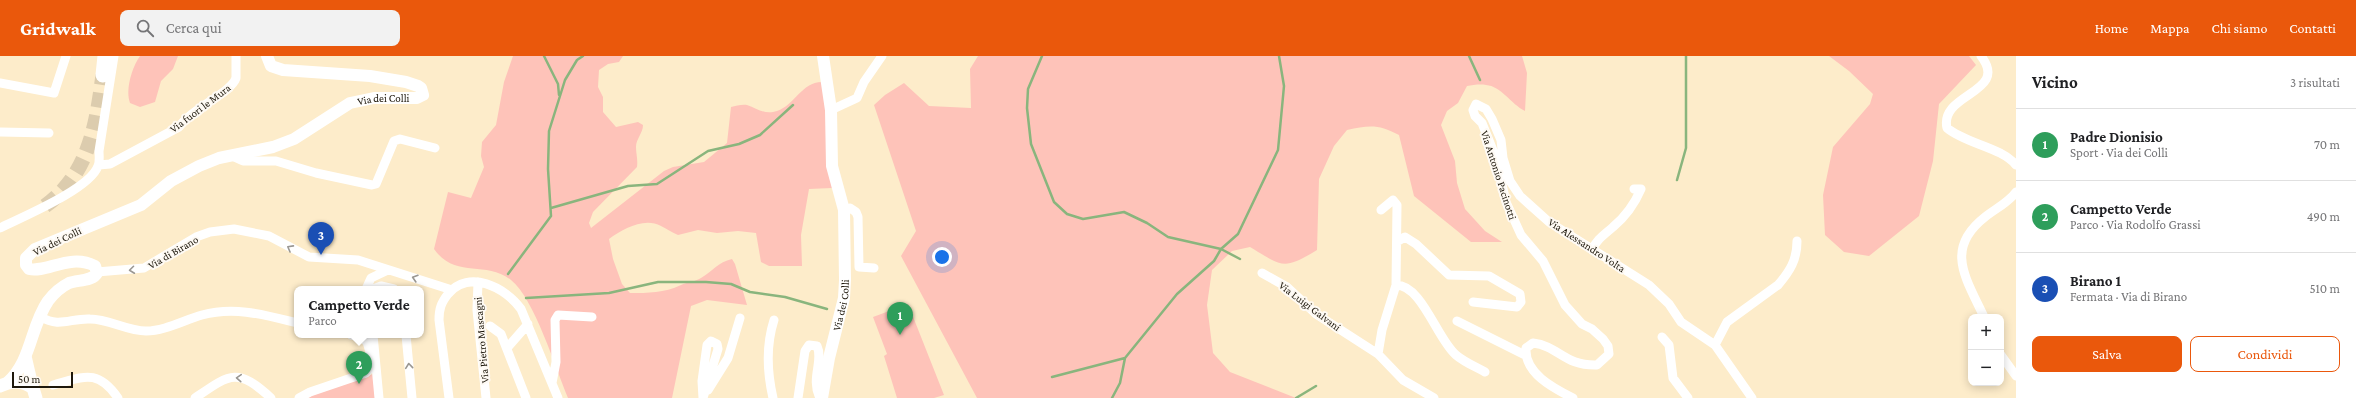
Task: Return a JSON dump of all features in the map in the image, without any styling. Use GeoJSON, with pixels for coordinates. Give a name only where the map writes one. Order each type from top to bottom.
{"type":"FeatureCollection","features":[{"type":"Feature","properties":{"kind":"main road"},"geometry":{"type":"LineString","coordinates":[[103,75],[105,56]]}},
{"type":"Feature","properties":{"kind":"main road"},"geometry":{"type":"LineString","coordinates":[[3,385],[20,382],[34,393]]}},
{"type":"Feature","properties":{"kind":"street"},"geometry":{"type":"LineString","coordinates":[[0,83],[54,93],[66,56]]}},
{"type":"Feature","properties":{"kind":"street"},"geometry":{"type":"LineString","coordinates":[[0,228],[67,194],[95,171],[99,165],[98,151],[114,56]]}},
{"type":"Feature","properties":{"kind":"street","name":"Via fuori le Mura"},"geometry":{"type":"LineString","coordinates":[[99,165],[110,164],[179,127],[185,118],[226,91],[236,78],[236,56]]}},
{"type":"Feature","properties":{"kind":"street","name":"Via dei Colli"},"geometry":{"type":"LineString","coordinates":[[98,272],[96,267],[91,264],[72,262],[58,263],[31,270],[27,267],[26,260],[35,249],[54,240],[112,218],[141,204],[182,174],[199,166],[232,156],[273,147],[294,139],[325,117],[357,101],[374,98],[417,98],[423,95],[418,86],[389,78],[283,70],[271,66],[267,56]]}},
{"type":"Feature","properties":{"kind":"street","name":"Via dei Colli"},"geometry":{"type":"LineString","coordinates":[[821,398],[844,298],[844,210],[833,175],[831,110],[824,56]]}},
{"type":"Feature","properties":{"kind":"street"},"geometry":{"type":"LineString","coordinates":[[831,110],[857,98],[864,82],[882,56]]}},
{"type":"Feature","properties":{"kind":"street"},"geometry":{"type":"LineString","coordinates":[[1981,56],[1987,66],[1985,81],[1978,90],[1949,111],[1946,121],[1947,128],[1962,137],[2009,158],[2016,165]]}},
{"type":"Feature","properties":{"kind":"street","name":"Via Alessandro Volta"},"geometry":{"type":"LineString","coordinates":[[1476,104],[1486,109],[1492,119],[1501,140],[1503,158],[1510,181],[1520,196],[1549,222],[1571,234],[1592,250],[1649,285],[1670,304],[1681,322],[1715,345],[1752,398]]}},
{"type":"Feature","properties":{"kind":"street","name":"Via Antonio Pacinotti"},"geometry":{"type":"LineString","coordinates":[[1476,104],[1473,110],[1475,116],[1482,123],[1496,158],[1513,222],[1532,251],[1543,261],[1565,305],[1582,324],[1603,339],[1608,346],[1609,354],[1596,365],[1585,366],[1562,357],[1545,345],[1533,343],[1526,348],[1525,355]]}},
{"type":"Feature","properties":{"kind":"street"},"geometry":{"type":"LineString","coordinates":[[0,132],[49,133]]}},
{"type":"Feature","properties":{"kind":"street"},"geometry":{"type":"LineString","coordinates":[[232,156],[243,161],[276,161],[316,173],[372,185],[376,184],[394,141],[400,138],[435,148]]}},
{"type":"Feature","properties":{"kind":"street"},"geometry":{"type":"LineString","coordinates":[[1592,250],[1597,239],[1614,227],[1635,203],[1641,189],[1634,189]]}},
{"type":"Feature","properties":{"kind":"street"},"geometry":{"type":"LineString","coordinates":[[1983,314],[1967,280],[1961,259],[1961,248],[1973,227],[2016,192]]}},
{"type":"Feature","properties":{"kind":"street"},"geometry":{"type":"LineString","coordinates":[[1378,354],[1382,330],[1396,285],[1398,241],[1397,205],[1393,200],[1381,210]]}},
{"type":"Feature","properties":{"kind":"street","name":"Via dei Colli"},"geometry":{"type":"LineString","coordinates":[[844,210],[850,208],[856,212],[858,217],[859,267],[874,268]]}},
{"type":"Feature","properties":{"kind":"street","name":"Via di Birano"},"geometry":{"type":"LineString","coordinates":[[98,272],[144,268],[196,238],[222,229],[260,233],[309,257],[358,260],[452,290]]}},
{"type":"Feature","properties":{"kind":"street"},"geometry":{"type":"LineString","coordinates":[[1398,241],[1405,237],[1416,244],[1449,275],[1488,276],[1520,294],[1521,302],[1516,307],[1473,302]]}},
{"type":"Feature","properties":{"kind":"street"},"geometry":{"type":"LineString","coordinates":[[1715,345],[1727,322],[1778,285],[1791,269],[1797,252],[1797,241]]}},
{"type":"Feature","properties":{"kind":"street"},"geometry":{"type":"LineString","coordinates":[[367,286],[371,278],[388,270]]}},
{"type":"Feature","properties":{"kind":"street"},"geometry":{"type":"LineString","coordinates":[[3,385],[17,374],[26,358],[48,301],[57,291],[71,282],[94,278],[98,272]]}},
{"type":"Feature","properties":{"kind":"street","name":"Via Luigi Galvani"},"geometry":{"type":"LineString","coordinates":[[1262,273],[1287,287],[1316,314],[1378,354],[1403,380],[1434,398]]}},
{"type":"Feature","properties":{"kind":"street"},"geometry":{"type":"LineString","coordinates":[[449,398],[439,311],[442,302],[452,290],[462,284],[478,282],[492,285],[511,298],[521,308],[558,398]]}},
{"type":"Feature","properties":{"kind":"street","name":"Via Pietro Mascagni"},"geometry":{"type":"LineString","coordinates":[[478,282],[477,310],[486,398]]}},
{"type":"Feature","properties":{"kind":"street"},"geometry":{"type":"LineString","coordinates":[[1396,285],[1405,285],[1417,296],[1428,317],[1456,355],[1485,372]]}},
{"type":"Feature","properties":{"kind":"street"},"geometry":{"type":"LineString","coordinates":[[41,317],[59,324],[90,318],[122,327],[147,331],[157,330],[203,314],[236,311],[253,311],[294,322]]}},
{"type":"Feature","properties":{"kind":"street"},"geometry":{"type":"LineString","coordinates":[[552,383],[556,362],[555,320],[558,315],[592,318]]}},
{"type":"Feature","properties":{"kind":"street"},"geometry":{"type":"LineString","coordinates":[[703,398],[702,381],[707,345],[711,341],[718,344],[718,348],[703,398],[728,358],[740,318]]}},
{"type":"Feature","properties":{"kind":"street"},"geometry":{"type":"LineString","coordinates":[[773,398],[768,363],[769,337],[774,320]]}},
{"type":"Feature","properties":{"kind":"street"},"geometry":{"type":"LineString","coordinates":[[1457,321],[1525,355],[1527,363],[1538,376],[1573,398]]}},
{"type":"Feature","properties":{"kind":"street"},"geometry":{"type":"LineString","coordinates":[[507,348],[528,324]]}},
{"type":"Feature","properties":{"kind":"street"},"geometry":{"type":"LineString","coordinates":[[490,326],[501,334],[526,398]]}},
{"type":"Feature","properties":{"kind":"street"},"geometry":{"type":"LineString","coordinates":[[1662,337],[1669,345],[1674,378],[1688,398]]}},
{"type":"Feature","properties":{"kind":"street"},"geometry":{"type":"LineString","coordinates":[[299,398],[310,392],[366,373],[370,370],[371,361],[366,339],[362,338]]}},
{"type":"Feature","properties":{"kind":"street"},"geometry":{"type":"LineString","coordinates":[[373,338],[380,398]]}},
{"type":"Feature","properties":{"kind":"street"},"geometry":{"type":"LineString","coordinates":[[406,338],[412,398]]}},
{"type":"Feature","properties":{"kind":"street","name":"Via dei Colli"},"geometry":{"type":"LineString","coordinates":[[798,398],[805,351],[809,345],[813,344],[816,346],[818,352],[815,384],[821,398]]}},
{"type":"Feature","properties":{"kind":"street"},"geometry":{"type":"LineString","coordinates":[[26,358],[34,393]]}},
{"type":"Feature","properties":{"kind":"street"},"geometry":{"type":"LineString","coordinates":[[2004,359],[2016,376]]}},
{"type":"Feature","properties":{"kind":"street"},"geometry":{"type":"LineString","coordinates":[[53,385],[92,376],[104,381],[118,398]]}},
{"type":"Feature","properties":{"kind":"street"},"geometry":{"type":"LineString","coordinates":[[195,398],[207,395],[218,383],[236,376],[246,378],[256,384],[271,398]]}},
{"type":"Feature","properties":{"kind":"shaded area"},"geometry":{"type":"Polygon","coordinates":[[[140,56],[178,56],[173,69],[161,81],[155,102],[140,107],[130,103],[128,92],[134,66],[140,56]]]}},
{"type":"Feature","properties":{"kind":"shaded area"},"geometry":{"type":"Polygon","coordinates":[[[513,56],[623,56],[619,62],[608,64],[599,70],[598,87],[603,97],[603,112],[616,127],[638,122],[643,125],[636,144],[637,167],[593,212],[589,223],[591,228],[664,171],[673,167],[704,162],[727,143],[731,107],[747,105],[765,112],[777,111],[789,104],[809,85],[823,82],[832,188],[809,189],[801,235],[802,266],[769,266],[761,262],[756,233],[738,231],[717,233],[698,230],[678,235],[661,226],[648,223],[634,225],[609,239],[613,259],[622,284],[630,293],[650,293],[668,290],[699,279],[727,260],[732,259],[735,264],[747,305],[707,300],[691,306],[672,398],[568,398],[544,335],[520,289],[511,280],[501,274],[451,264],[442,258],[434,249],[448,192],[471,198],[484,167],[481,156],[482,142],[496,125],[504,82],[513,56]]]}},
{"type":"Feature","properties":{"kind":"shaded area"},"geometry":{"type":"Polygon","coordinates":[[[978,56],[1522,56],[1527,73],[1525,111],[1496,88],[1481,85],[1467,86],[1458,103],[1447,111],[1441,125],[1455,161],[1457,183],[1465,209],[1485,231],[1502,242],[1471,242],[1414,196],[1399,135],[1392,131],[1374,126],[1347,130],[1334,146],[1319,179],[1317,250],[1297,261],[1283,264],[1276,262],[1250,247],[1232,251],[1212,270],[1207,305],[1213,353],[1230,372],[1296,398],[977,398],[901,256],[916,231],[874,105],[885,95],[904,83],[929,106],[971,108],[970,69],[978,56]]]}},
{"type":"Feature","properties":{"kind":"shaded area"},"geometry":{"type":"Polygon","coordinates":[[[1829,56],[1969,56],[1976,65],[1939,104],[1933,161],[1919,216],[1869,256],[1844,252],[1825,235],[1823,195],[1833,147],[1870,104],[1873,94],[1849,71],[1829,56]]]}},
{"type":"Feature","properties":{"kind":"shaded area"},"geometry":{"type":"Polygon","coordinates":[[[908,304],[944,395],[934,398],[897,398],[884,356],[887,354],[873,317],[908,304]]]}},
{"type":"Feature","properties":{"kind":"shaded area"},"geometry":{"type":"Polygon","coordinates":[[[373,374],[375,398],[308,398],[313,395],[373,374]]]}},
{"type":"Feature","properties":{"kind":"waterway"},"geometry":{"type":"LineString","coordinates":[[544,56],[558,84],[559,95]]}},
{"type":"Feature","properties":{"kind":"waterway"},"geometry":{"type":"LineString","coordinates":[[508,274],[551,216],[548,169],[549,131],[565,80],[577,60],[583,56]]}},
{"type":"Feature","properties":{"kind":"waterway"},"geometry":{"type":"LineString","coordinates":[[1042,56],[1028,89],[1027,108],[1031,144],[1054,202],[1067,214],[1083,219],[1124,212],[1147,223],[1168,237],[1221,249],[1240,259]]}},
{"type":"Feature","properties":{"kind":"waterway"},"geometry":{"type":"LineString","coordinates":[[1112,398],[1120,383],[1125,358],[1177,294],[1214,261],[1221,249],[1238,234],[1278,150],[1284,86],[1279,56]]}},
{"type":"Feature","properties":{"kind":"waterway"},"geometry":{"type":"LineString","coordinates":[[1469,56],[1480,80]]}},
{"type":"Feature","properties":{"kind":"waterway"},"geometry":{"type":"LineString","coordinates":[[1677,180],[1686,148],[1686,56]]}},
{"type":"Feature","properties":{"kind":"waterway"},"geometry":{"type":"LineString","coordinates":[[551,208],[628,186],[657,184],[708,151],[739,144],[760,135],[793,105]]}},
{"type":"Feature","properties":{"kind":"waterway"},"geometry":{"type":"LineString","coordinates":[[526,298],[609,293],[658,282],[706,282],[731,284],[750,292],[785,297],[827,309]]}},
{"type":"Feature","properties":{"kind":"waterway"},"geometry":{"type":"LineString","coordinates":[[1052,377],[1125,358]]}},
{"type":"Feature","properties":{"kind":"waterway"},"geometry":{"type":"LineString","coordinates":[[1296,398],[1316,386]]}},
{"type":"Feature","properties":{"kind":"tunnel"},"geometry":{"type":"LineString","coordinates":[[45,206],[60,193],[72,179],[81,164],[88,148],[93,130],[103,75]]}},
{"type":"Feature","properties":{"kind":"place","name":"Birano 1"},"geometry":{"type":"Point","coordinates":[321,255]}},
{"type":"Feature","properties":{"kind":"place","name":"Padre Dionisio"},"geometry":{"type":"Point","coordinates":[900,335]}},
{"type":"Feature","properties":{"kind":"place","name":"Campetto Verde"},"geometry":{"type":"Point","coordinates":[359,384]}}]}
